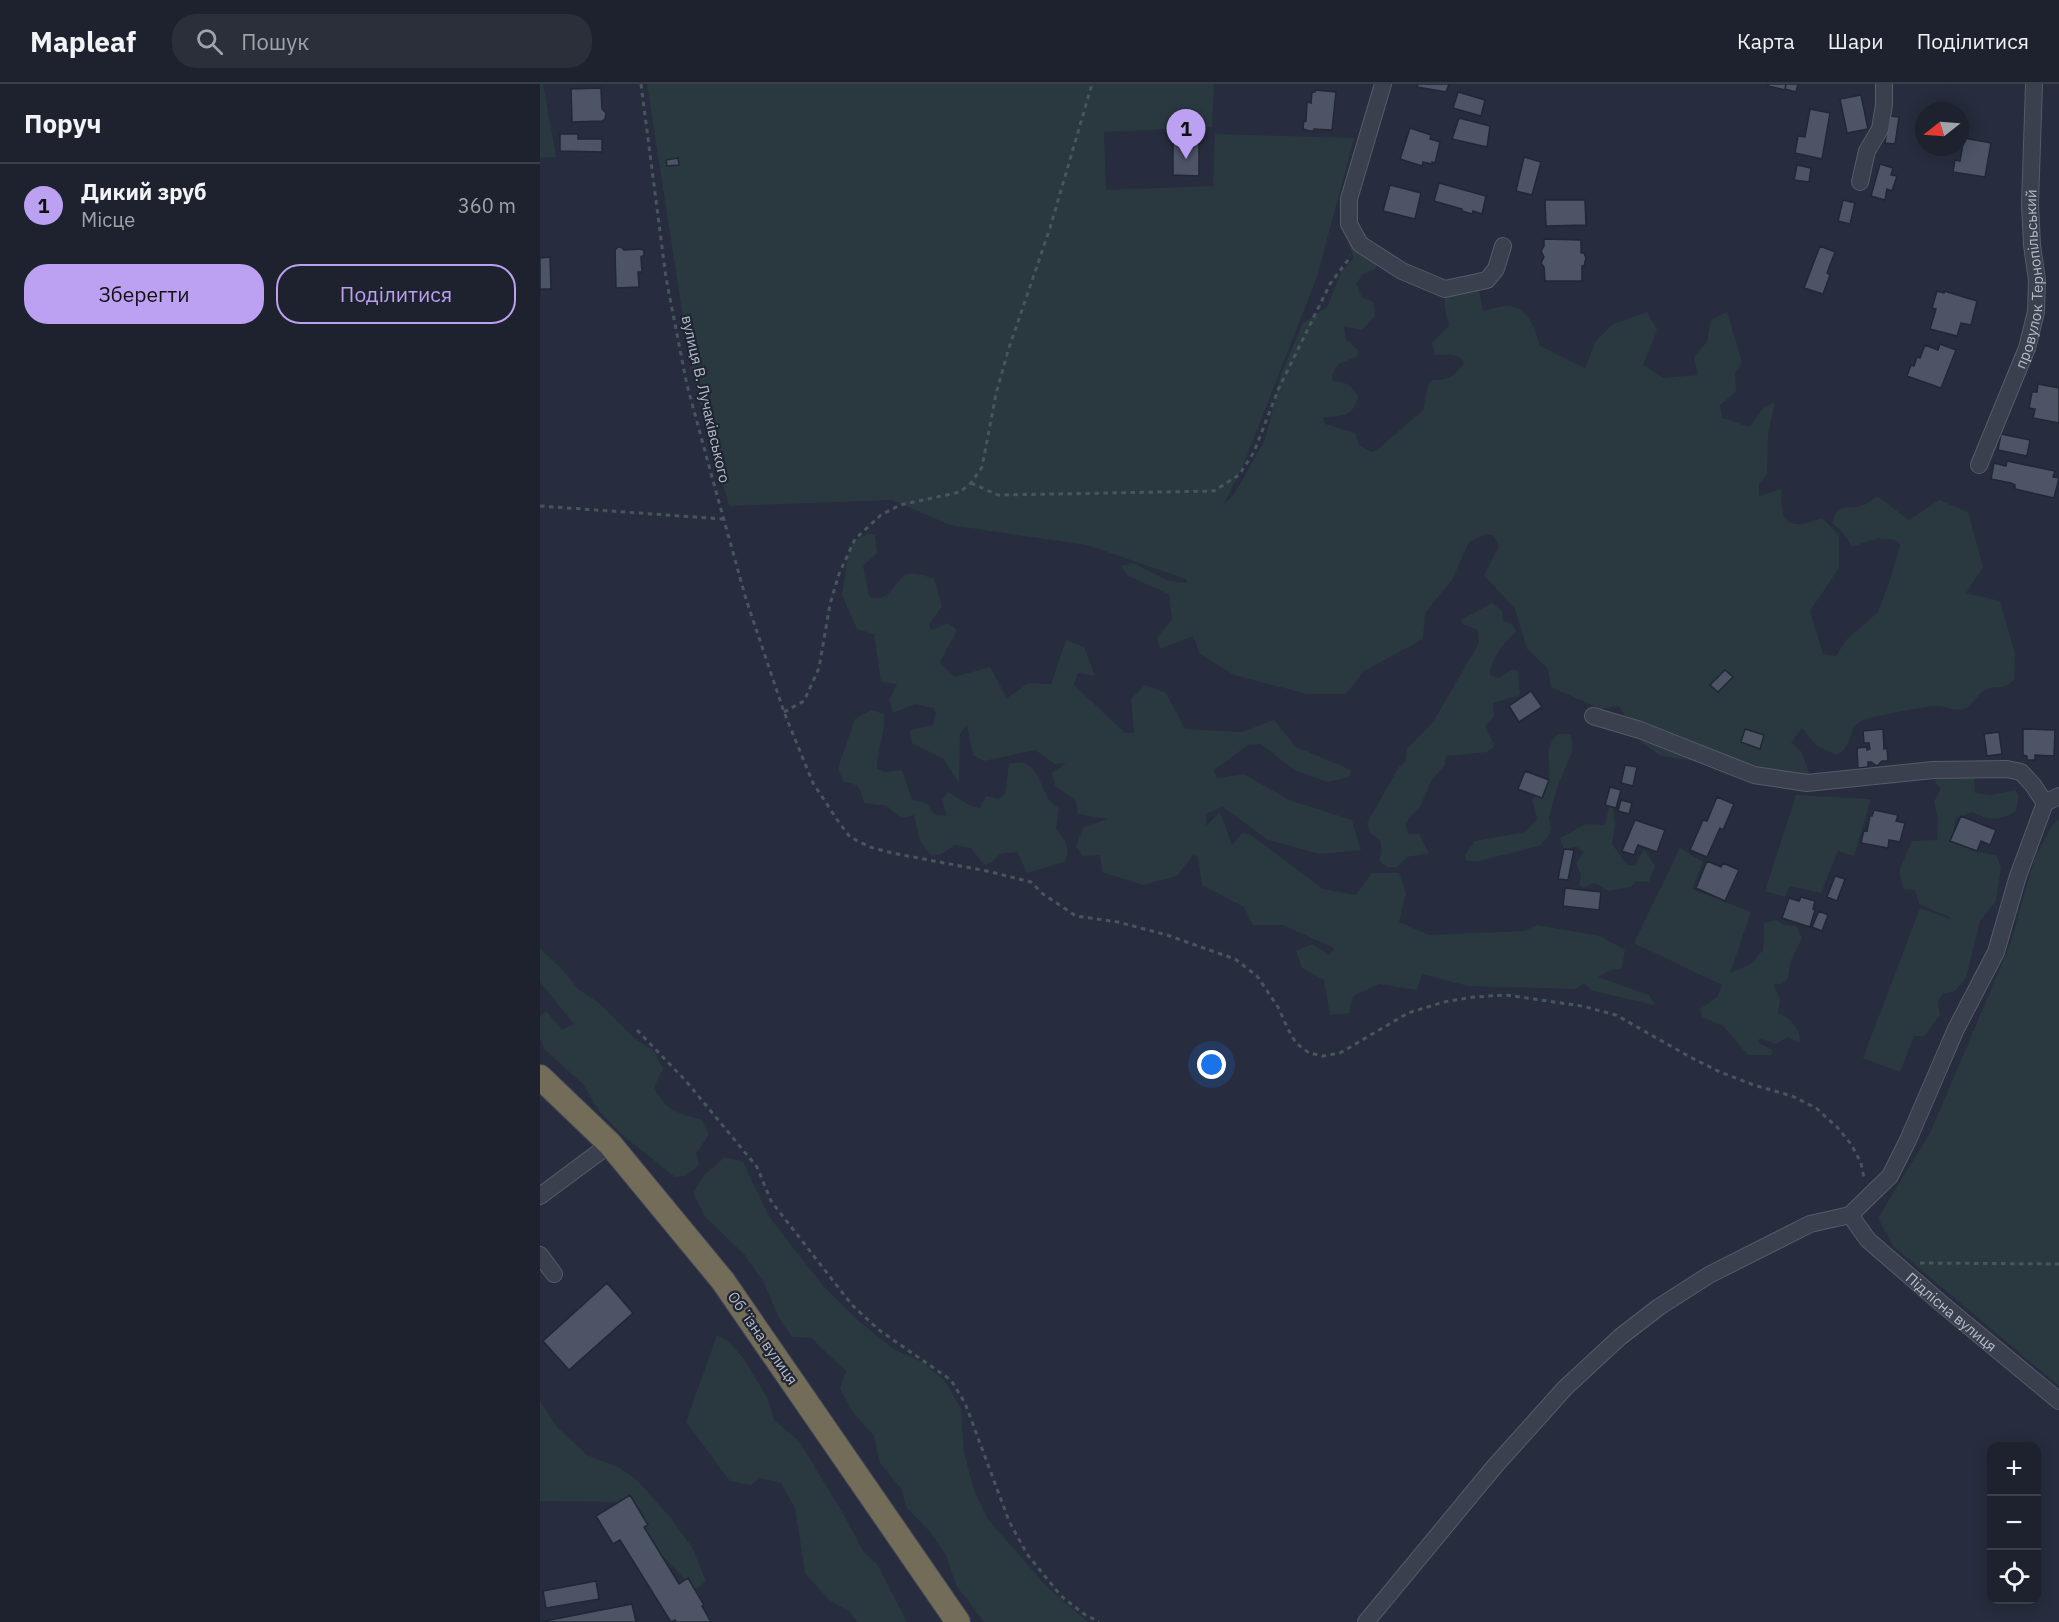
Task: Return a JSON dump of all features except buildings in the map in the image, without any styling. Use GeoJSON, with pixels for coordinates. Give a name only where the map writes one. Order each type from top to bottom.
{"type":"FeatureCollection","features":[{"type":"Feature","properties":{"kind":"highway","name":"Обʼїзна вулиця"},"geometry":{"type":"LineString","coordinates":[[540,1077],[610,1144],[723,1281],[952,1617]]}},
{"type":"Feature","properties":{"kind":"street"},"geometry":{"type":"LineString","coordinates":[[1383,84],[1349,199],[1349,224],[1360,244],[1402,271],[1444,289],[1487,280],[1496,269],[1503,246]]}},
{"type":"Feature","properties":{"kind":"street"},"geometry":{"type":"LineString","coordinates":[[1860,182],[1868,151],[1880,129],[1884,105],[1884,84]]}},
{"type":"Feature","properties":{"kind":"street","name":"провулок Тернопільський"},"geometry":{"type":"LineString","coordinates":[[1979,465],[2027,348],[2036,312],[2037,280],[2030,204],[2034,84]]}},
{"type":"Feature","properties":{"kind":"street"},"geometry":{"type":"LineString","coordinates":[[1366,1622],[1495,1466],[1565,1388],[1620,1337],[1659,1307],[1709,1275],[1810,1224],[1850,1215],[1890,1176],[1956,1029],[1996,952],[2018,876],[2052,800],[2020,772],[2007,769],[1933,770],[1807,783],[1754,775],[1640,730],[1593,716]]}},
{"type":"Feature","properties":{"kind":"street"},"geometry":{"type":"LineString","coordinates":[[540,1196],[610,1144]]}},
{"type":"Feature","properties":{"kind":"street","name":"Підлісна вулиця"},"geometry":{"type":"LineString","coordinates":[[1850,1215],[1868,1240],[2059,1401]]}},
{"type":"Feature","properties":{"kind":"street"},"geometry":{"type":"LineString","coordinates":[[540,1255],[555,1274]]}},
{"type":"Feature","properties":{"kind":"path","name":"вулиця В. Лучаківського"},"geometry":{"type":"LineString","coordinates":[[641,84],[666,278],[687,385],[723,519],[746,599],[784,712],[813,783],[850,837],[870,847],[892,853],[1031,882],[1043,894],[1076,916],[1118,922],[1167,935],[1235,959],[1257,976],[1278,1007],[1296,1043],[1309,1053],[1323,1056],[1340,1053],[1408,1013],[1444,1002],[1474,997],[1506,995],[1582,1006],[1616,1015],[1690,1058],[1720,1072],[1792,1096],[1816,1108],[1837,1127],[1851,1144],[1861,1163],[1866,1185]]}},
{"type":"Feature","properties":{"kind":"path"},"geometry":{"type":"LineString","coordinates":[[784,712],[804,701],[819,668],[830,604],[838,574],[855,539],[882,515],[900,505],[960,492],[971,483],[982,467],[996,394],[1008,351],[1050,228],[1092,84]]}},
{"type":"Feature","properties":{"kind":"path"},"geometry":{"type":"LineString","coordinates":[[971,483],[998,495],[1214,492],[1239,475],[1254,452],[1278,390],[1330,284],[1360,244]]}},
{"type":"Feature","properties":{"kind":"path"},"geometry":{"type":"LineString","coordinates":[[540,506],[723,519]]}},
{"type":"Feature","properties":{"kind":"path"},"geometry":{"type":"LineString","coordinates":[[637,1030],[686,1081],[757,1167],[771,1200],[852,1305],[879,1330],[951,1380],[965,1402],[1009,1521],[1027,1554],[1061,1596],[1084,1614],[1099,1622]]}},
{"type":"Feature","properties":{"kind":"path"},"geometry":{"type":"LineString","coordinates":[[1900,1268],[1914,1263],[2059,1264]]}},
{"type":"Feature","properties":{"kind":"shaded area"},"geometry":{"type":"Polygon","coordinates":[[[540,84],[543,84],[556,157],[540,158],[540,84]]]}},
{"type":"Feature","properties":{"kind":"shaded area"},"geometry":{"type":"Polygon","coordinates":[[[647,84],[1214,84],[1212,127],[1104,132],[1106,190],[1213,186],[1215,134],[1354,138],[1317,277],[1244,463],[1224,504],[1233,496],[1265,440],[1281,374],[1303,323],[1327,307],[1342,271],[1354,258],[1346,236],[1348,228],[1360,227],[1380,257],[1375,269],[1363,274],[1356,284],[1362,297],[1373,302],[1375,316],[1362,330],[1344,326],[1346,339],[1359,351],[1356,357],[1338,364],[1332,375],[1333,381],[1348,385],[1358,397],[1353,409],[1341,416],[1323,418],[1325,424],[1355,433],[1359,445],[1372,452],[1423,410],[1428,385],[1433,380],[1451,376],[1464,362],[1455,355],[1435,355],[1432,343],[1449,326],[1444,304],[1446,296],[1463,282],[1479,290],[1483,311],[1508,306],[1521,310],[1530,320],[1540,346],[1585,368],[1596,341],[1613,324],[1647,312],[1657,330],[1643,365],[1664,378],[1698,375],[1694,357],[1707,342],[1711,320],[1727,312],[1742,362],[1735,373],[1736,392],[1720,405],[1722,418],[1750,427],[1764,407],[1775,402],[1768,434],[1767,474],[1759,484],[1759,496],[1782,489],[1782,512],[1787,520],[1801,524],[1822,518],[1839,535],[1839,568],[1810,611],[1823,654],[1836,656],[1846,640],[1878,612],[1900,545],[1896,540],[1877,538],[1852,547],[1843,533],[1832,523],[1838,511],[1864,505],[1877,496],[1909,520],[1939,500],[1968,512],[1983,567],[1966,593],[2000,601],[2015,654],[2014,679],[2004,687],[1985,690],[1964,709],[1932,706],[1863,720],[1854,728],[1845,748],[1836,755],[1817,746],[1802,728],[1791,743],[1801,751],[1811,778],[1661,756],[1641,742],[1619,706],[1601,709],[1551,687],[1548,669],[1527,649],[1515,609],[1484,575],[1499,546],[1493,535],[1486,534],[1469,542],[1452,580],[1425,613],[1423,639],[1364,671],[1346,694],[1307,694],[1234,675],[1200,654],[1193,636],[1160,649],[1157,638],[1172,619],[1169,594],[1128,576],[1121,566],[1133,563],[1169,581],[1187,583],[1186,579],[1087,545],[950,525],[892,500],[729,506],[691,369],[647,84]]]}},
{"type":"Feature","properties":{"kind":"shaded area"},"geometry":{"type":"Polygon","coordinates":[[[869,534],[875,535],[877,553],[863,566],[869,596],[876,598],[887,595],[902,577],[909,573],[934,578],[942,606],[929,625],[931,630],[948,623],[957,630],[940,662],[954,677],[990,667],[1007,698],[1029,683],[1051,684],[1066,640],[1084,647],[1095,676],[1078,673],[1074,685],[1125,733],[1134,733],[1131,699],[1145,685],[1166,693],[1185,729],[1242,732],[1274,720],[1296,747],[1351,770],[1349,777],[1328,782],[1294,770],[1261,744],[1248,745],[1214,770],[1217,778],[1244,774],[1289,800],[1352,820],[1361,850],[1320,854],[1268,840],[1223,807],[1206,814],[1206,826],[1220,812],[1232,845],[1242,833],[1251,835],[1323,889],[1356,895],[1372,873],[1399,873],[1406,893],[1399,922],[1429,935],[1524,931],[1537,925],[1600,936],[1625,950],[1622,968],[1598,977],[1649,995],[1655,1005],[1593,991],[1584,983],[1575,989],[1468,986],[1422,974],[1417,990],[1379,984],[1353,996],[1349,1013],[1330,1015],[1324,980],[1302,968],[1296,951],[1312,944],[1330,955],[1334,948],[1283,925],[1253,925],[1244,907],[1202,885],[1198,857],[1193,855],[1177,876],[1143,885],[1102,872],[1100,855],[1082,856],[1076,846],[1083,828],[1107,819],[1078,814],[1076,801],[1055,786],[1052,773],[1066,763],[1055,764],[1035,750],[984,761],[973,755],[967,725],[960,734],[959,783],[944,759],[912,743],[910,730],[933,725],[936,714],[933,708],[915,704],[893,713],[889,700],[897,684],[881,682],[874,634],[857,629],[842,595],[849,550],[855,539],[869,534]]]}},
{"type":"Feature","properties":{"kind":"shaded area"},"geometry":{"type":"Polygon","coordinates":[[[1492,603],[1502,611],[1503,621],[1511,623],[1516,631],[1496,657],[1490,675],[1498,678],[1513,669],[1518,671],[1520,695],[1493,703],[1494,716],[1485,727],[1495,746],[1487,752],[1446,756],[1445,765],[1432,780],[1420,806],[1405,824],[1409,834],[1419,834],[1429,853],[1407,857],[1397,867],[1387,867],[1379,861],[1382,851],[1380,840],[1370,833],[1367,823],[1399,767],[1406,761],[1407,749],[1433,722],[1479,643],[1478,630],[1462,624],[1461,620],[1492,603]]]}},
{"type":"Feature","properties":{"kind":"shaded area"},"geometry":{"type":"Polygon","coordinates":[[[871,710],[884,714],[877,768],[884,772],[902,770],[912,800],[927,803],[936,815],[946,815],[942,799],[948,792],[971,806],[980,808],[986,796],[998,799],[1005,794],[1009,764],[1018,762],[1030,767],[1039,778],[1049,799],[1059,808],[1056,829],[1065,841],[1067,849],[1064,862],[1027,873],[1017,852],[1000,854],[992,862],[984,865],[971,848],[955,845],[940,855],[931,856],[920,841],[914,815],[901,818],[887,806],[864,803],[859,788],[854,784],[844,782],[838,768],[855,719],[871,710]]]}},
{"type":"Feature","properties":{"kind":"shaded area"},"geometry":{"type":"Polygon","coordinates":[[[1558,734],[1571,734],[1573,750],[1558,785],[1549,817],[1551,829],[1548,837],[1539,846],[1475,862],[1466,860],[1465,855],[1475,841],[1525,832],[1537,819],[1532,799],[1547,786],[1550,773],[1550,746],[1558,734]]]}},
{"type":"Feature","properties":{"kind":"shaded area"},"geometry":{"type":"Polygon","coordinates":[[[1974,776],[1975,793],[1992,795],[2015,790],[2019,795],[2016,811],[2005,817],[1989,818],[1973,812],[1956,818],[1952,838],[1973,851],[1996,855],[2001,867],[1996,901],[1980,921],[1966,978],[1955,991],[1942,994],[1938,1002],[1940,1015],[1924,1036],[1914,1036],[1900,1072],[1863,1058],[1920,908],[1950,919],[1919,904],[1915,890],[1903,889],[1899,871],[1912,841],[1937,840],[1938,820],[1934,801],[1941,789],[1935,782],[1937,777],[1974,776]]]}},
{"type":"Feature","properties":{"kind":"shaded area"},"geometry":{"type":"Polygon","coordinates":[[[1796,795],[1871,799],[1854,856],[1838,851],[1821,893],[1790,886],[1785,897],[1765,891],[1796,795]]]}},
{"type":"Feature","properties":{"kind":"shaded area"},"geometry":{"type":"Polygon","coordinates":[[[1609,807],[1613,808],[1615,826],[1612,844],[1627,865],[1635,866],[1644,849],[1655,866],[1649,882],[1636,881],[1630,887],[1609,891],[1594,883],[1583,888],[1579,885],[1581,875],[1576,863],[1584,852],[1577,847],[1564,849],[1560,838],[1586,824],[1605,825],[1609,807]]]}},
{"type":"Feature","properties":{"kind":"shaded area"},"geometry":{"type":"Polygon","coordinates":[[[2059,819],[2059,1386],[1893,1246],[1878,1218],[1930,1133],[2010,945],[2034,860],[2052,826],[2059,819]]]}},
{"type":"Feature","properties":{"kind":"shaded area"},"geometry":{"type":"Polygon","coordinates":[[[1680,848],[1703,862],[1692,889],[1751,912],[1730,973],[1751,964],[1763,950],[1764,923],[1777,920],[1784,925],[1796,926],[1802,938],[1791,960],[1788,978],[1781,984],[1773,984],[1780,999],[1778,1013],[1794,1025],[1799,1033],[1800,1043],[1788,1037],[1776,1044],[1760,1038],[1758,1042],[1773,1051],[1771,1055],[1748,1055],[1723,1026],[1702,1017],[1700,1009],[1717,997],[1722,985],[1634,943],[1680,848]]]}},
{"type":"Feature","properties":{"kind":"shaded area"},"geometry":{"type":"Polygon","coordinates":[[[540,949],[560,967],[578,989],[599,1003],[635,1039],[654,1051],[663,1069],[654,1087],[663,1102],[679,1113],[702,1120],[709,1135],[696,1153],[699,1165],[685,1176],[675,1177],[621,1134],[599,1111],[583,1084],[545,1050],[540,1039],[540,1017],[546,1011],[562,1030],[574,1024],[540,982],[540,949]]]}},
{"type":"Feature","properties":{"kind":"shaded area"},"geometry":{"type":"Polygon","coordinates":[[[725,1157],[743,1162],[770,1218],[824,1287],[859,1321],[892,1348],[924,1363],[944,1380],[961,1408],[964,1453],[974,1490],[987,1518],[1046,1586],[1088,1622],[984,1622],[956,1585],[946,1555],[931,1533],[906,1507],[902,1490],[880,1463],[874,1436],[853,1412],[840,1389],[846,1371],[811,1338],[792,1337],[780,1320],[764,1283],[744,1254],[706,1218],[693,1193],[705,1174],[725,1157]]]}},
{"type":"Feature","properties":{"kind":"shaded area"},"geometry":{"type":"Polygon","coordinates":[[[717,1335],[729,1342],[744,1359],[768,1399],[774,1420],[799,1441],[863,1551],[877,1564],[907,1622],[857,1622],[850,1612],[829,1600],[805,1573],[795,1508],[781,1483],[760,1478],[751,1485],[730,1481],[686,1422],[717,1335]]]}},
{"type":"Feature","properties":{"kind":"shaded area"},"geometry":{"type":"Polygon","coordinates":[[[540,1401],[557,1427],[587,1455],[618,1467],[637,1480],[669,1516],[692,1547],[706,1581],[695,1590],[662,1555],[624,1502],[540,1501],[540,1401]]]}},
{"type":"Feature","properties":{"kind":"place","name":"Дикий зруб"},"geometry":{"type":"Point","coordinates":[1186,159]}}]}
